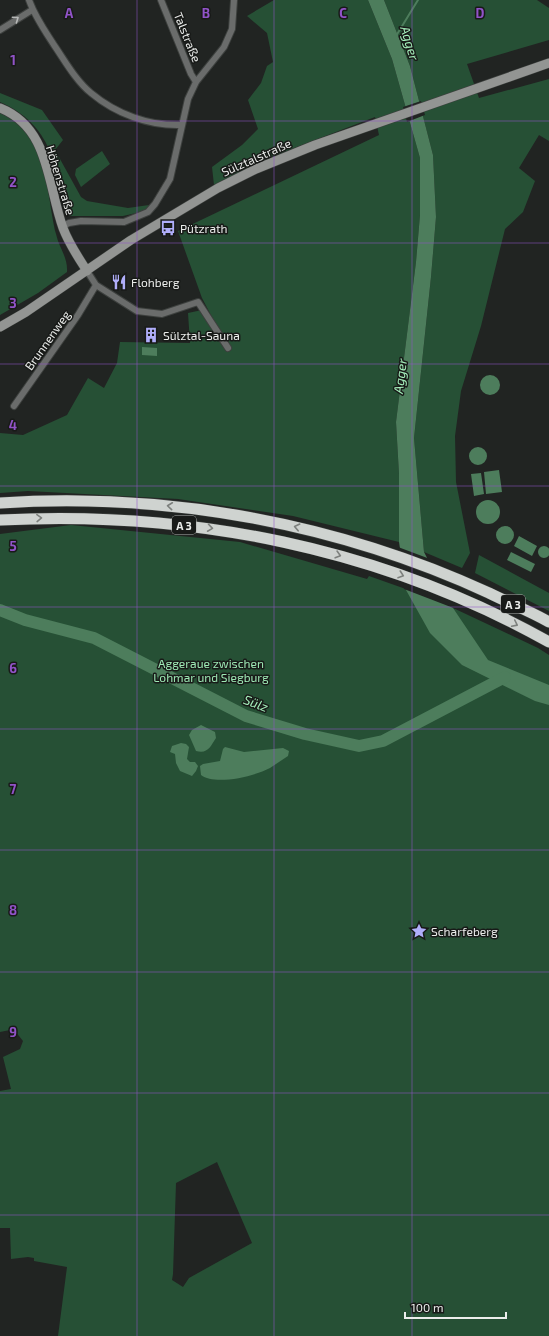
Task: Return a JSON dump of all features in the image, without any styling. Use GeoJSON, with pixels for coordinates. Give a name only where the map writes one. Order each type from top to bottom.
{"type":"FeatureCollection","features":[{"type":"Feature","properties":{"kind":"highway","name":"A 3"},"geometry":{"type":"LineString","coordinates":[[0,503],[73,500],[169,506],[264,520],[362,544],[443,573],[549,622]]}},
{"type":"Feature","properties":{"kind":"highway","name":"A 3"},"geometry":{"type":"LineString","coordinates":[[0,520],[86,518],[180,524],[274,539],[364,563],[437,589],[480,607],[549,642]]}},
{"type":"Feature","properties":{"kind":"main road","name":"Sülztalstraße"},"geometry":{"type":"LineString","coordinates":[[0,327],[26,312],[131,240],[218,188],[283,157],[549,63]]}},
{"type":"Feature","properties":{"kind":"main road","name":"Höhenstraße"},"geometry":{"type":"LineString","coordinates":[[0,108],[20,119],[31,130],[46,165],[63,226],[72,248],[87,271]]}},
{"type":"Feature","properties":{"kind":"street"},"geometry":{"type":"LineString","coordinates":[[29,0],[32,10],[70,69],[91,93],[124,115],[166,125],[181,125]]}},
{"type":"Feature","properties":{"kind":"street","name":"Talstraße"},"geometry":{"type":"LineString","coordinates":[[161,0],[191,74],[196,82]]}},
{"type":"Feature","properties":{"kind":"street"},"geometry":{"type":"LineString","coordinates":[[63,226],[69,223],[81,221],[124,222],[148,212],[170,179],[188,99],[196,82],[224,47],[232,28],[234,0]]}},
{"type":"Feature","properties":{"kind":"street"},"geometry":{"type":"LineString","coordinates":[[0,30],[32,10]]}},
{"type":"Feature","properties":{"kind":"street"},"geometry":{"type":"LineString","coordinates":[[87,271],[96,285],[137,311],[162,314],[198,302],[228,348]]}},
{"type":"Feature","properties":{"kind":"street","name":"Brunnenweg"},"geometry":{"type":"LineString","coordinates":[[14,406],[18,395],[78,315],[96,285]]}},
{"type":"Feature","properties":{"kind":"green space"},"geometry":{"type":"Polygon","coordinates":[[[274,0],[368,0],[392,59],[420,158],[420,215],[416,262],[396,422],[399,474],[399,542],[293,516],[178,499],[28,491],[0,493],[0,433],[23,435],[67,415],[88,378],[104,388],[117,363],[120,342],[190,343],[188,313],[202,310],[226,344],[202,298],[178,231],[379,135],[375,117],[263,160],[214,185],[212,167],[242,145],[258,129],[248,100],[261,83],[267,66],[273,62],[267,33],[247,16],[274,0]]]}},
{"type":"Feature","properties":{"kind":"green space"},"geometry":{"type":"Polygon","coordinates":[[[384,0],[537,0],[549,8],[549,40],[467,64],[479,98],[549,79],[549,141],[539,135],[519,168],[535,181],[523,212],[505,229],[481,326],[461,391],[455,436],[456,482],[470,553],[462,568],[424,552],[414,438],[436,217],[433,155],[410,66],[384,0]]]}},
{"type":"Feature","properties":{"kind":"green space"},"geometry":{"type":"Polygon","coordinates":[[[0,93],[42,110],[63,140],[55,150],[81,197],[87,201],[128,208],[149,205],[145,211],[123,216],[69,216],[55,164],[49,149],[41,135],[31,123],[18,111],[0,102],[0,93]]]}},
{"type":"Feature","properties":{"kind":"green space"},"geometry":{"type":"Polygon","coordinates":[[[0,113],[16,123],[28,135],[37,149],[43,165],[52,217],[57,239],[65,257],[67,272],[38,293],[0,315],[0,113]]]}},
{"type":"Feature","properties":{"kind":"green space"},"geometry":{"type":"Polygon","coordinates":[[[102,151],[110,164],[81,187],[75,175],[76,169],[102,151]]]}},
{"type":"Feature","properties":{"kind":"green space","name":"Aggeraue zwischen Lohmar und Siegburg"},"geometry":{"type":"Polygon","coordinates":[[[71,525],[240,542],[367,579],[369,576],[434,599],[538,648],[549,655],[549,1336],[58,1336],[67,1267],[34,1261],[34,1258],[28,1257],[11,1259],[10,1228],[0,1228],[0,1091],[11,1089],[3,1057],[20,1049],[23,1041],[15,1031],[10,1030],[0,1032],[0,534],[71,525]],[[217,1162],[176,1183],[172,1280],[183,1287],[189,1278],[252,1243],[217,1162]]]}},
{"type":"Feature","properties":{"kind":"green space"},"geometry":{"type":"Polygon","coordinates":[[[479,555],[549,593],[549,611],[475,573],[479,555]]]}},
{"type":"Feature","properties":{"kind":"shaded area"},"geometry":{"type":"Polygon","coordinates":[[[368,0],[384,0],[410,66],[433,155],[436,217],[414,438],[424,552],[453,608],[488,660],[549,685],[549,705],[535,701],[462,665],[430,633],[406,590],[399,542],[399,474],[396,422],[416,262],[420,215],[420,158],[392,59],[368,0]]]}},
{"type":"Feature","properties":{"kind":"shaded area"},"geometry":{"type":"Polygon","coordinates":[[[142,347],[157,348],[157,356],[142,355],[142,347]]]}},
{"type":"Feature","properties":{"kind":"shaded area"},"geometry":{"type":"Polygon","coordinates":[[[490,375],[497,378],[500,385],[497,392],[490,395],[483,392],[480,385],[483,378],[490,375]]]}},
{"type":"Feature","properties":{"kind":"shaded area"},"geometry":{"type":"Polygon","coordinates":[[[478,447],[484,450],[487,456],[484,462],[478,465],[472,462],[469,456],[472,450],[478,447]]]}},
{"type":"Feature","properties":{"kind":"shaded area"},"geometry":{"type":"Polygon","coordinates":[[[499,470],[502,492],[486,494],[484,472],[499,470]]]}},
{"type":"Feature","properties":{"kind":"shaded area"},"geometry":{"type":"Polygon","coordinates":[[[481,473],[484,494],[474,496],[471,474],[481,473]]]}},
{"type":"Feature","properties":{"kind":"shaded area"},"geometry":{"type":"Polygon","coordinates":[[[488,500],[493,501],[499,507],[499,517],[493,523],[488,524],[483,523],[477,517],[476,512],[477,507],[483,501],[488,500]]]}},
{"type":"Feature","properties":{"kind":"shaded area"},"geometry":{"type":"Polygon","coordinates":[[[501,526],[509,526],[514,531],[512,542],[509,544],[501,544],[496,539],[496,531],[501,526]]]}},
{"type":"Feature","properties":{"kind":"shaded area"},"geometry":{"type":"Polygon","coordinates":[[[519,536],[537,546],[532,556],[514,546],[519,536]]]}},
{"type":"Feature","properties":{"kind":"shaded area"},"geometry":{"type":"Polygon","coordinates":[[[542,546],[546,546],[550,552],[546,558],[542,558],[538,554],[538,550],[542,546]]]}},
{"type":"Feature","properties":{"kind":"shaded area"},"geometry":{"type":"Polygon","coordinates":[[[511,552],[535,564],[531,572],[507,560],[511,552]]]}},
{"type":"Feature","properties":{"kind":"shaded area"},"geometry":{"type":"Polygon","coordinates":[[[201,725],[215,732],[216,738],[210,747],[203,752],[196,751],[189,735],[192,730],[201,725]]]}},
{"type":"Feature","properties":{"kind":"shaded area"},"geometry":{"type":"Polygon","coordinates":[[[181,743],[186,744],[189,747],[187,759],[190,762],[195,762],[198,766],[192,776],[180,771],[176,763],[175,754],[170,752],[172,746],[181,743]]]}},
{"type":"Feature","properties":{"kind":"shaded area"},"geometry":{"type":"Polygon","coordinates":[[[225,747],[244,752],[283,748],[289,751],[288,756],[270,768],[245,777],[216,780],[201,775],[200,766],[203,764],[220,761],[223,749],[225,747]]]}},
{"type":"Feature","properties":{"kind":"pier"},"geometry":{"type":"Polygon","coordinates":[[[421,101],[425,115],[407,122],[403,107],[421,101]]]}},
{"type":"Feature","properties":{"kind":"pier"},"geometry":{"type":"Polygon","coordinates":[[[398,547],[430,559],[456,609],[404,589],[398,547]]]}},
{"type":"Feature","properties":{"kind":"waterway","name":"Agger"},"geometry":{"type":"LineString","coordinates":[[396,36],[418,0]]}},
{"type":"Feature","properties":{"kind":"waterway","name":"Sülz"},"geometry":{"type":"LineString","coordinates":[[0,610],[25,620],[94,638],[246,716],[305,734],[359,746],[383,741],[505,677]]}},
{"type":"Feature","properties":{"kind":"place","name":"Pützrath"},"geometry":{"type":"Point","coordinates":[168,228]}},
{"type":"Feature","properties":{"kind":"place","name":"Flohberg"},"geometry":{"type":"Point","coordinates":[119,282]}},
{"type":"Feature","properties":{"kind":"place","name":"Sülztal-Sauna"},"geometry":{"type":"Point","coordinates":[151,335]}},
{"type":"Feature","properties":{"kind":"place","name":"Scharfeberg"},"geometry":{"type":"Point","coordinates":[419,931]}}]}
